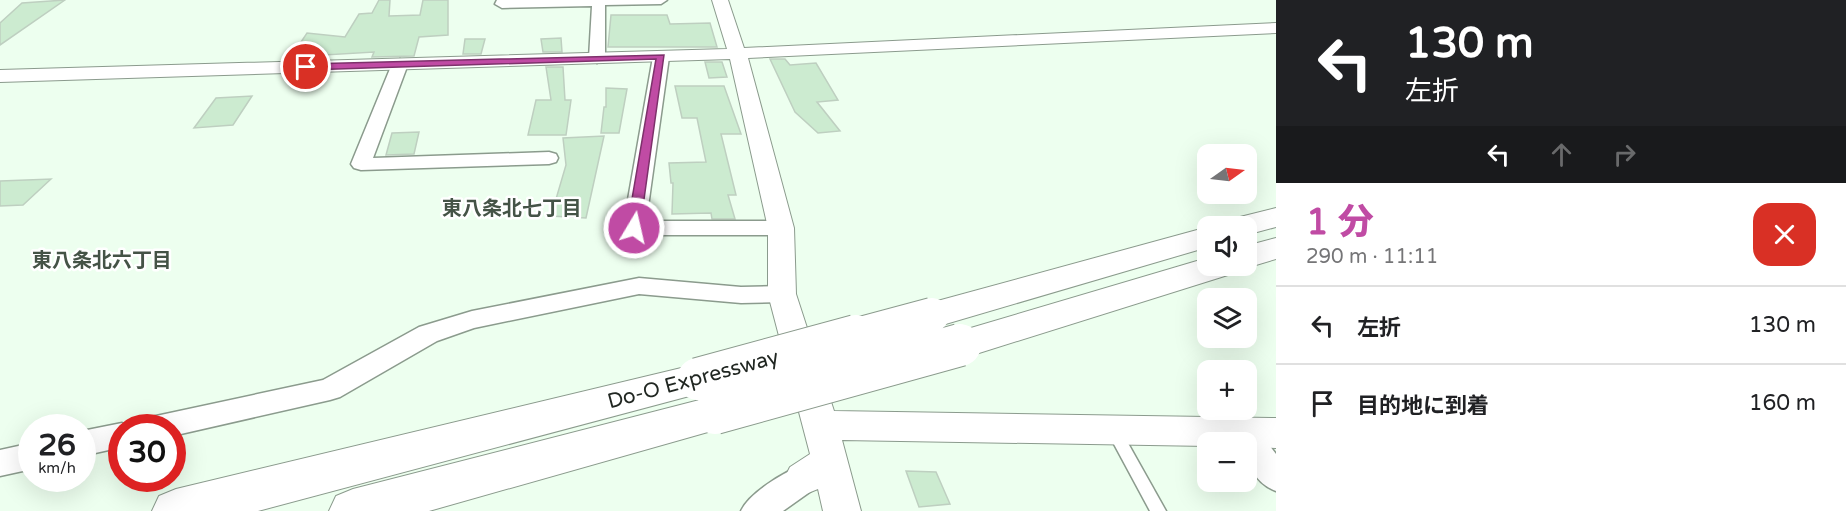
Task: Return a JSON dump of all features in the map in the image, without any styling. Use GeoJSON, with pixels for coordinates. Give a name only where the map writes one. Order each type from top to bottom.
{"type":"FeatureCollection","features":[{"type":"Feature","properties":{"kind":"highway"},"geometry":{"type":"LineString","coordinates":[[1257,222],[1276,217]]}},
{"type":"Feature","properties":{"kind":"highway","name":"Do-O Expressway"},"geometry":{"type":"LineString","coordinates":[[353,511],[707,396],[933,315],[1197,240]]}},
{"type":"Feature","properties":{"kind":"highway"},"geometry":{"type":"LineString","coordinates":[[1257,254],[1276,248]]}},
{"type":"Feature","properties":{"kind":"highway","name":"Do-O Expressway"},"geometry":{"type":"LineString","coordinates":[[176,511],[707,396],[960,345],[1197,273]]}},
{"type":"Feature","properties":{"kind":"street"},"geometry":{"type":"LineString","coordinates":[[503,0],[502,4],[661,0]]}},
{"type":"Feature","properties":{"kind":"street"},"geometry":{"type":"LineString","coordinates":[[720,0],[737,52],[781,228],[782,294],[821,425],[817,470],[842,511]]}},
{"type":"Feature","properties":{"kind":"street"},"geometry":{"type":"LineString","coordinates":[[597,58],[599,1]]}},
{"type":"Feature","properties":{"kind":"street"},"geometry":{"type":"LineString","coordinates":[[0,76],[661,57],[1276,28]]}},
{"type":"Feature","properties":{"kind":"street"},"geometry":{"type":"LineString","coordinates":[[661,57],[634,228],[781,228]]}},
{"type":"Feature","properties":{"kind":"street"},"geometry":{"type":"LineString","coordinates":[[400,64],[361,164],[549,158]]}},
{"type":"Feature","properties":{"kind":"street"},"geometry":{"type":"LineString","coordinates":[[186,421],[330,388],[428,334],[472,320],[639,286],[741,296],[782,294]]}},
{"type":"Feature","properties":{"kind":"street"},"geometry":{"type":"LineString","coordinates":[[821,425],[1242,432]]}},
{"type":"Feature","properties":{"kind":"street"},"geometry":{"type":"LineString","coordinates":[[1257,432],[1276,433]]}},
{"type":"Feature","properties":{"kind":"street"},"geometry":{"type":"LineString","coordinates":[[1257,452],[1276,477]]}},
{"type":"Feature","properties":{"kind":"street"},"geometry":{"type":"LineString","coordinates":[[0,463],[18,459]]}},
{"type":"Feature","properties":{"kind":"street"},"geometry":{"type":"LineString","coordinates":[[757,511],[817,470]]}},
{"type":"Feature","properties":{"kind":"lane"},"geometry":{"type":"LineString","coordinates":[[1113,430],[1158,511]]}},
{"type":"Feature","properties":{"kind":"building"},"geometry":{"type":"Polygon","coordinates":[[[65,0],[0,45],[0,23],[22,3],[65,0]]]}},
{"type":"Feature","properties":{"kind":"building"},"geometry":{"type":"Polygon","coordinates":[[[379,0],[390,0],[389,16],[420,15],[423,0],[448,0],[448,35],[419,37],[414,56],[372,57],[374,52],[291,57],[307,33],[345,37],[359,14],[372,13],[379,0]]]}},
{"type":"Feature","properties":{"kind":"building"},"geometry":{"type":"Polygon","coordinates":[[[611,15],[667,15],[670,24],[710,23],[717,47],[608,47],[611,15]]]}},
{"type":"Feature","properties":{"kind":"building"},"geometry":{"type":"Polygon","coordinates":[[[561,38],[562,52],[543,52],[541,39],[561,38]]]}},
{"type":"Feature","properties":{"kind":"building"},"geometry":{"type":"Polygon","coordinates":[[[465,39],[485,39],[481,54],[463,54],[465,39]]]}},
{"type":"Feature","properties":{"kind":"building"},"geometry":{"type":"Polygon","coordinates":[[[770,59],[785,59],[790,65],[816,63],[838,100],[817,102],[840,131],[818,133],[795,112],[770,59]]]}},
{"type":"Feature","properties":{"kind":"building"},"geometry":{"type":"Polygon","coordinates":[[[705,62],[722,62],[727,77],[709,78],[705,62]]]}},
{"type":"Feature","properties":{"kind":"building"},"geometry":{"type":"Polygon","coordinates":[[[546,67],[563,67],[565,100],[571,100],[566,135],[528,135],[536,100],[551,100],[546,67]]]}},
{"type":"Feature","properties":{"kind":"building"},"geometry":{"type":"Polygon","coordinates":[[[675,86],[724,86],[741,134],[721,134],[736,195],[728,195],[735,219],[712,219],[711,213],[672,214],[673,183],[671,183],[669,163],[706,162],[697,118],[682,118],[675,86]]]}},
{"type":"Feature","properties":{"kind":"building"},"geometry":{"type":"Polygon","coordinates":[[[606,88],[627,89],[619,133],[601,133],[604,107],[606,107],[606,88]]]}},
{"type":"Feature","properties":{"kind":"building"},"geometry":{"type":"Polygon","coordinates":[[[252,96],[233,125],[194,128],[216,98],[252,96]]]}},
{"type":"Feature","properties":{"kind":"building"},"geometry":{"type":"Polygon","coordinates":[[[419,132],[414,154],[386,155],[392,133],[419,132]]]}},
{"type":"Feature","properties":{"kind":"building"},"geometry":{"type":"Polygon","coordinates":[[[604,136],[586,218],[551,216],[566,165],[563,138],[604,136]]]}},
{"type":"Feature","properties":{"kind":"building"},"geometry":{"type":"Polygon","coordinates":[[[51,179],[23,205],[0,206],[0,181],[51,179]]]}},
{"type":"Feature","properties":{"kind":"building"},"geometry":{"type":"Polygon","coordinates":[[[906,471],[936,472],[950,504],[919,507],[906,471]]]}},
{"type":"Feature","properties":{"kind":"district","name":"東八条北七丁目"},"geometry":{"type":"Point","coordinates":[512,208]}},
{"type":"Feature","properties":{"kind":"district","name":"東八条北六丁目"},"geometry":{"type":"Point","coordinates":[102,260]}},
{"type":"Feature","properties":{"kind":"route"},"geometry":{"type":"LineString","coordinates":[[306,67],[661,57],[634,228]]}}]}
